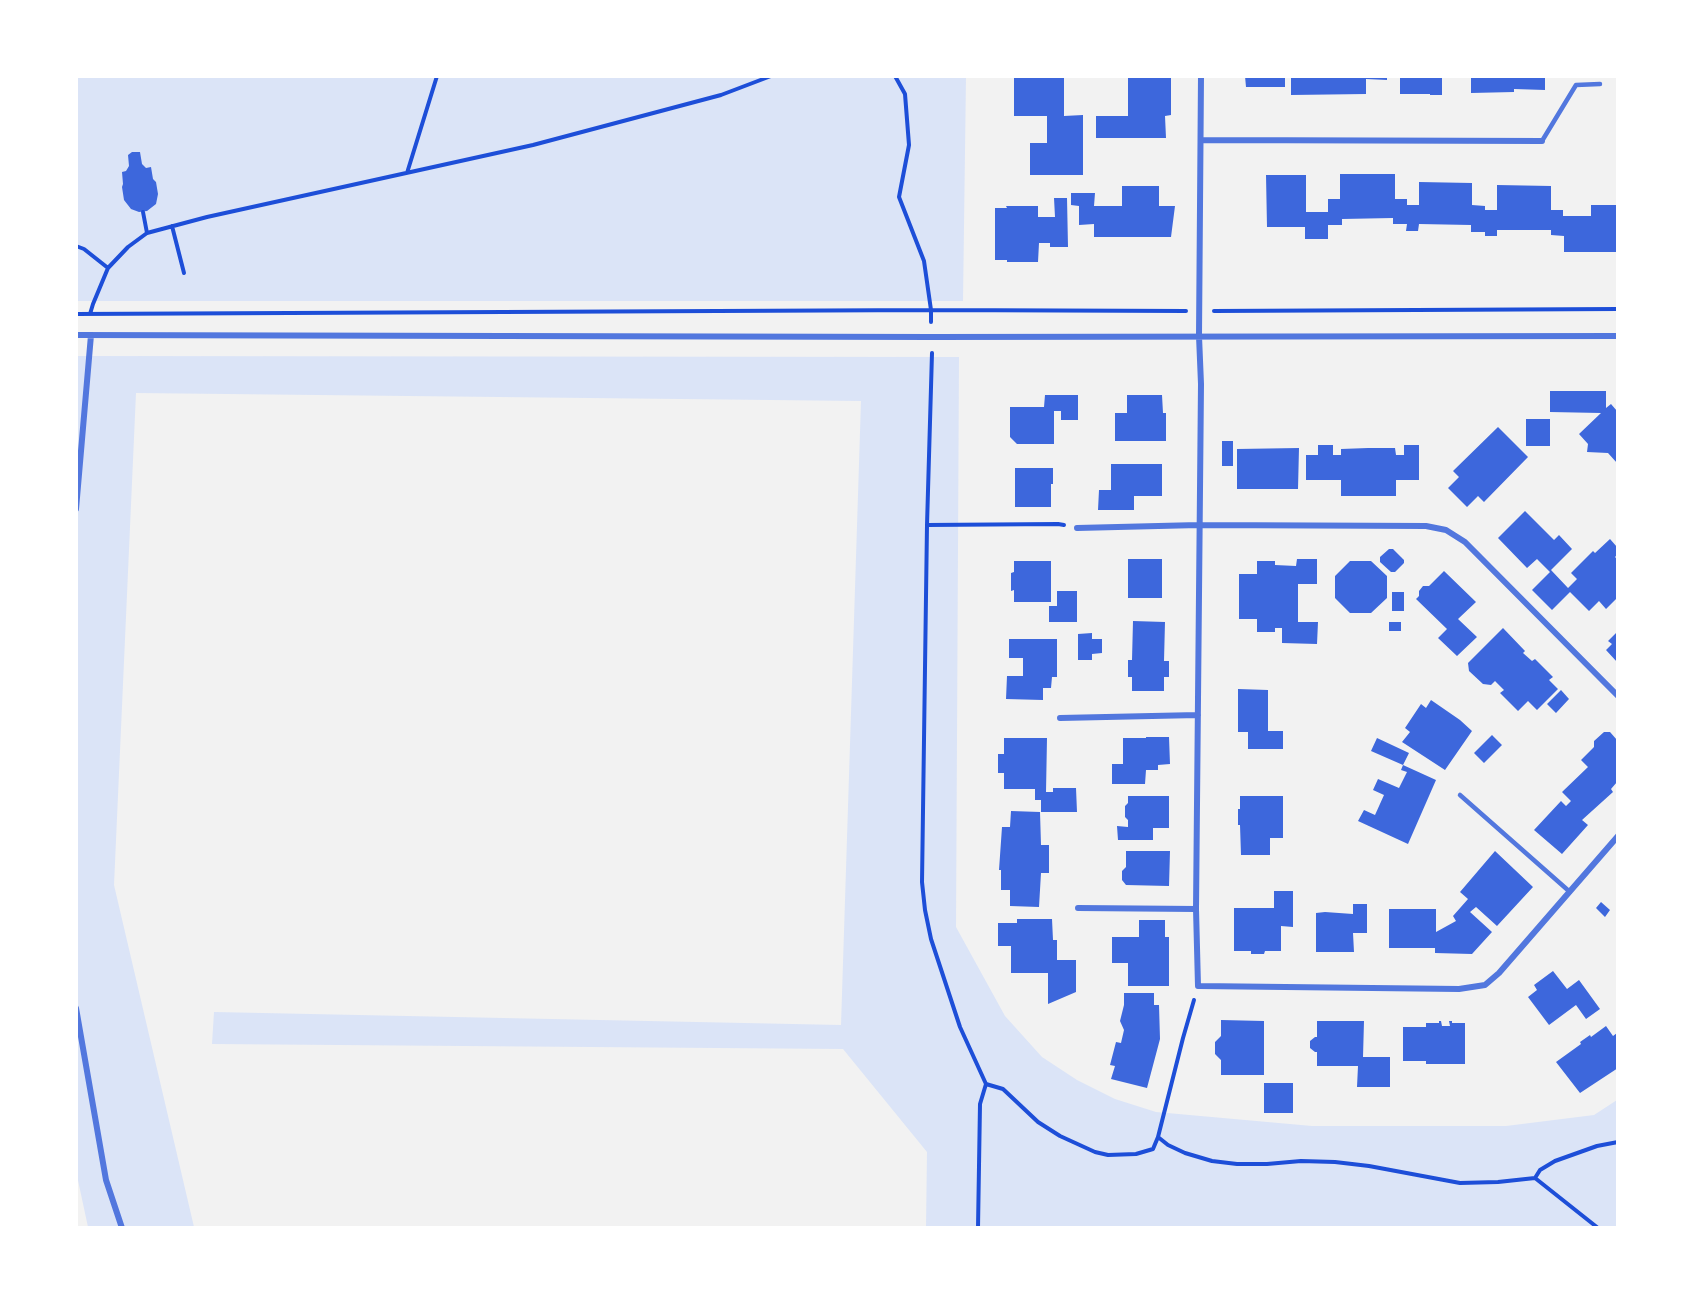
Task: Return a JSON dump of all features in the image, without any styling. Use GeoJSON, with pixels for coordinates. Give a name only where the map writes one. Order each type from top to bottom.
{"type":"FeatureCollection","features":[{"type":"Feature","properties":{"kind":"street"},"geometry":{"type":"LineString","coordinates":[[1201,76],[1199,336],[1201,384],[1196,909],[1198,986],[1460,989],[1485,985],[1499,974],[1617,836]]}},
{"type":"Feature","properties":{"kind":"street"},"geometry":{"type":"LineString","coordinates":[[1200,140],[1542,141]]}},
{"type":"Feature","properties":{"kind":"street"},"geometry":{"type":"LineString","coordinates":[[76,335],[1617,336]]}},
{"type":"Feature","properties":{"kind":"street"},"geometry":{"type":"LineString","coordinates":[[76,509],[91,335]]}},
{"type":"Feature","properties":{"kind":"street"},"geometry":{"type":"LineString","coordinates":[[1077,528],[1199,525],[1426,526],[1446,530],[1465,542],[1617,696]]}},
{"type":"Feature","properties":{"kind":"street"},"geometry":{"type":"LineString","coordinates":[[1060,718],[1198,716]]}},
{"type":"Feature","properties":{"kind":"street"},"geometry":{"type":"LineString","coordinates":[[1078,908],[1196,909]]}},
{"type":"Feature","properties":{"kind":"street"},"geometry":{"type":"LineString","coordinates":[[76,1008],[106,1180],[122,1227]]}},
{"type":"Feature","properties":{"kind":"lane"},"geometry":{"type":"LineString","coordinates":[[1542,141],[1576,85],[1600,84]]}},
{"type":"Feature","properties":{"kind":"lane"},"geometry":{"type":"LineString","coordinates":[[1460,795],[1570,892]]}},
{"type":"Feature","properties":{"kind":"path"},"geometry":{"type":"LineString","coordinates":[[406,173],[437,76]]}},
{"type":"Feature","properties":{"kind":"path"},"geometry":{"type":"LineString","coordinates":[[91,335],[90,314],[108,268],[128,247],[147,233],[207,217],[533,145],[721,95],[771,76]]}},
{"type":"Feature","properties":{"kind":"path"},"geometry":{"type":"LineString","coordinates":[[895,76],[905,94],[909,145],[899,197],[924,261],[931,310]]}},
{"type":"Feature","properties":{"kind":"path"},"geometry":{"type":"LineString","coordinates":[[143,212],[147,233]]}},
{"type":"Feature","properties":{"kind":"path"},"geometry":{"type":"LineString","coordinates":[[172,226],[184,273]]}},
{"type":"Feature","properties":{"kind":"path"},"geometry":{"type":"LineString","coordinates":[[76,246],[84,249],[108,268]]}},
{"type":"Feature","properties":{"kind":"path"},"geometry":{"type":"LineString","coordinates":[[76,314],[1617,309]]}},
{"type":"Feature","properties":{"kind":"path"},"geometry":{"type":"LineString","coordinates":[[932,337],[922,882],[931,939],[960,1026],[986,1084],[980,1104],[978,1227]]}},
{"type":"Feature","properties":{"kind":"path"},"geometry":{"type":"LineString","coordinates":[[927,525],[1058,524],[1077,528]]}},
{"type":"Feature","properties":{"kind":"path"},"geometry":{"type":"LineString","coordinates":[[986,1084],[1004,1089],[1038,1122],[1059,1136],[1095,1152],[1108,1155],[1136,1154],[1153,1149],[1198,986]]}},
{"type":"Feature","properties":{"kind":"path"},"geometry":{"type":"LineString","coordinates":[[1158,1137],[1185,1153],[1212,1161],[1237,1164],[1335,1162],[1460,1183],[1535,1178],[1598,1227]]}},
{"type":"Feature","properties":{"kind":"path"},"geometry":{"type":"LineString","coordinates":[[1535,1178],[1540,1170],[1555,1161],[1597,1146],[1617,1142]]}},
{"type":"Feature","properties":{"kind":"shaded area"},"geometry":{"type":"Polygon","coordinates":[[[77,77],[966,77],[963,301],[77,301],[77,77]]]}},
{"type":"Feature","properties":{"kind":"shaded area"},"geometry":{"type":"Polygon","coordinates":[[[76,356],[959,357],[956,927],[1005,1016],[1042,1057],[1077,1080],[1115,1099],[1156,1112],[1312,1126],[1506,1126],[1594,1115],[1617,1100],[1617,1227],[926,1227],[927,1152],[843,1049],[212,1044],[214,1012],[841,1025],[861,401],[136,393],[114,885],[194,1227],[88,1227],[76,1171],[76,356]]]}},
{"type":"Feature","properties":{"kind":"building"},"geometry":{"type":"Polygon","coordinates":[[[1014,76],[1064,76],[1064,116],[1083,115],[1083,175],[1030,175],[1030,143],[1047,143],[1047,116],[1014,116],[1014,76]]]}},
{"type":"Feature","properties":{"kind":"building"},"geometry":{"type":"Polygon","coordinates":[[[1128,76],[1171,76],[1171,115],[1165,116],[1166,138],[1096,138],[1096,116],[1128,116],[1128,76]]]}},
{"type":"Feature","properties":{"kind":"building"},"geometry":{"type":"Polygon","coordinates":[[[1245,76],[1285,76],[1285,87],[1246,87],[1245,76]]]}},
{"type":"Feature","properties":{"kind":"building"},"geometry":{"type":"Polygon","coordinates":[[[1291,76],[1387,76],[1387,80],[1366,79],[1366,94],[1291,95],[1291,76]]]}},
{"type":"Feature","properties":{"kind":"building"},"geometry":{"type":"Polygon","coordinates":[[[1400,76],[1442,76],[1442,95],[1400,94],[1400,76]]]}},
{"type":"Feature","properties":{"kind":"building"},"geometry":{"type":"Polygon","coordinates":[[[1471,76],[1545,76],[1545,90],[1514,89],[1514,92],[1471,93],[1471,76]]]}},
{"type":"Feature","properties":{"kind":"building"},"geometry":{"type":"Polygon","coordinates":[[[132,152],[140,152],[142,164],[146,168],[151,167],[153,179],[156,182],[158,194],[156,204],[147,211],[139,212],[131,209],[124,200],[122,172],[126,171],[129,166],[128,155],[132,152]]]}},
{"type":"Feature","properties":{"kind":"building"},"geometry":{"type":"Polygon","coordinates":[[[1340,174],[1395,174],[1395,199],[1407,199],[1407,205],[1419,205],[1419,182],[1472,183],[1472,205],[1485,206],[1485,210],[1497,210],[1497,185],[1551,186],[1551,210],[1563,210],[1563,216],[1591,216],[1591,205],[1617,205],[1617,252],[1564,252],[1564,236],[1551,235],[1551,230],[1497,230],[1497,236],[1485,236],[1485,232],[1471,232],[1471,225],[1419,224],[1418,231],[1406,231],[1407,224],[1393,224],[1393,218],[1342,219],[1342,225],[1328,225],[1328,239],[1305,239],[1305,227],[1267,227],[1266,175],[1306,175],[1306,212],[1328,212],[1328,199],[1340,199],[1340,174]]]}},
{"type":"Feature","properties":{"kind":"building"},"geometry":{"type":"Polygon","coordinates":[[[1122,186],[1159,186],[1159,206],[1175,206],[1171,237],[1094,237],[1094,224],[1079,225],[1079,206],[1071,205],[1071,193],[1095,193],[1094,206],[1122,206],[1122,186]]]}},
{"type":"Feature","properties":{"kind":"building"},"geometry":{"type":"Polygon","coordinates":[[[1054,198],[1067,198],[1068,247],[1050,247],[1050,243],[1039,243],[1038,262],[995,260],[995,208],[1038,206],[1038,217],[1055,217],[1054,198]]]}},
{"type":"Feature","properties":{"kind":"building"},"geometry":{"type":"Polygon","coordinates":[[[1550,391],[1606,391],[1606,408],[1611,404],[1617,411],[1617,463],[1608,453],[1587,452],[1588,444],[1579,434],[1601,413],[1550,412],[1550,391]]]}},
{"type":"Feature","properties":{"kind":"building"},"geometry":{"type":"Polygon","coordinates":[[[1045,395],[1078,395],[1078,420],[1061,420],[1061,411],[1054,411],[1054,444],[1017,444],[1010,437],[1010,407],[1044,407],[1045,395]]]}},
{"type":"Feature","properties":{"kind":"building"},"geometry":{"type":"Polygon","coordinates":[[[1127,395],[1162,395],[1163,413],[1166,413],[1166,441],[1115,441],[1115,413],[1127,413],[1127,395]]]}},
{"type":"Feature","properties":{"kind":"building"},"geometry":{"type":"Polygon","coordinates":[[[1526,419],[1550,419],[1550,446],[1526,446],[1526,419]]]}},
{"type":"Feature","properties":{"kind":"building"},"geometry":{"type":"Polygon","coordinates":[[[1498,427],[1528,457],[1484,502],[1478,496],[1467,507],[1448,488],[1459,477],[1453,471],[1498,427]]]}},
{"type":"Feature","properties":{"kind":"building"},"geometry":{"type":"Polygon","coordinates":[[[1222,441],[1233,441],[1233,466],[1222,466],[1222,441]]]}},
{"type":"Feature","properties":{"kind":"building"},"geometry":{"type":"Polygon","coordinates":[[[1318,445],[1333,445],[1333,455],[1341,455],[1341,449],[1395,448],[1396,455],[1404,455],[1404,445],[1419,445],[1419,480],[1396,480],[1396,496],[1341,496],[1341,480],[1306,480],[1306,455],[1318,455],[1318,445]]]}},
{"type":"Feature","properties":{"kind":"building"},"geometry":{"type":"Polygon","coordinates":[[[1299,448],[1298,489],[1237,489],[1237,449],[1299,448]]]}},
{"type":"Feature","properties":{"kind":"building"},"geometry":{"type":"Polygon","coordinates":[[[1111,464],[1162,464],[1162,496],[1134,496],[1134,510],[1098,510],[1099,490],[1111,490],[1111,464]]]}},
{"type":"Feature","properties":{"kind":"building"},"geometry":{"type":"Polygon","coordinates":[[[1015,468],[1053,468],[1051,507],[1015,507],[1015,468]]]}},
{"type":"Feature","properties":{"kind":"building"},"geometry":{"type":"Polygon","coordinates":[[[1525,511],[1554,540],[1559,535],[1572,549],[1551,570],[1568,588],[1577,579],[1571,573],[1593,551],[1595,553],[1610,539],[1617,547],[1615,557],[1617,559],[1617,598],[1606,609],[1599,601],[1589,611],[1570,592],[1552,610],[1532,590],[1550,572],[1537,559],[1527,568],[1498,538],[1525,511]]]}},
{"type":"Feature","properties":{"kind":"building"},"geometry":{"type":"Polygon","coordinates":[[[1389,549],[1393,549],[1404,560],[1395,572],[1391,572],[1380,562],[1380,557],[1389,549]]]}},
{"type":"Feature","properties":{"kind":"building"},"geometry":{"type":"Polygon","coordinates":[[[1128,559],[1162,559],[1162,598],[1128,598],[1128,559]]]}},
{"type":"Feature","properties":{"kind":"building"},"geometry":{"type":"Polygon","coordinates":[[[1297,559],[1317,559],[1317,584],[1298,584],[1298,622],[1318,622],[1317,644],[1282,643],[1282,628],[1275,628],[1275,632],[1257,632],[1257,619],[1239,619],[1239,574],[1257,574],[1257,561],[1275,561],[1275,565],[1296,566],[1297,559]]]}},
{"type":"Feature","properties":{"kind":"building"},"geometry":{"type":"Polygon","coordinates":[[[1014,561],[1051,561],[1051,602],[1014,602],[1014,590],[1011,591],[1011,573],[1014,572],[1014,561]]]}},
{"type":"Feature","properties":{"kind":"building"},"geometry":{"type":"Polygon","coordinates":[[[1350,561],[1371,561],[1387,576],[1387,598],[1371,613],[1350,613],[1335,598],[1335,576],[1350,561]]]}},
{"type":"Feature","properties":{"kind":"building"},"geometry":{"type":"Polygon","coordinates":[[[1444,571],[1476,602],[1458,619],[1477,637],[1457,656],[1438,638],[1447,629],[1416,599],[1423,586],[1429,586],[1444,571]]]}},
{"type":"Feature","properties":{"kind":"building"},"geometry":{"type":"Polygon","coordinates":[[[1057,591],[1077,591],[1077,622],[1049,622],[1049,606],[1057,606],[1057,591]]]}},
{"type":"Feature","properties":{"kind":"building"},"geometry":{"type":"Polygon","coordinates":[[[1392,592],[1404,592],[1404,611],[1392,611],[1392,592]]]}},
{"type":"Feature","properties":{"kind":"building"},"geometry":{"type":"Polygon","coordinates":[[[1133,621],[1165,622],[1164,661],[1169,661],[1169,677],[1164,677],[1164,691],[1132,691],[1132,677],[1128,677],[1128,660],[1132,660],[1133,621]]]}},
{"type":"Feature","properties":{"kind":"building"},"geometry":{"type":"Polygon","coordinates":[[[1389,622],[1401,622],[1401,631],[1389,631],[1389,622]]]}},
{"type":"Feature","properties":{"kind":"building"},"geometry":{"type":"Polygon","coordinates":[[[1503,628],[1525,651],[1523,653],[1532,661],[1535,659],[1553,677],[1549,680],[1558,689],[1537,710],[1528,701],[1518,711],[1500,693],[1504,690],[1495,681],[1491,685],[1483,684],[1469,671],[1468,663],[1503,628]]]}},
{"type":"Feature","properties":{"kind":"building"},"geometry":{"type":"Polygon","coordinates":[[[1617,632],[1617,662],[1606,650],[1612,644],[1608,641],[1617,632]]]}},
{"type":"Feature","properties":{"kind":"building"},"geometry":{"type":"Polygon","coordinates":[[[1092,633],[1092,639],[1102,639],[1102,653],[1092,654],[1092,660],[1078,660],[1078,634],[1092,633]]]}},
{"type":"Feature","properties":{"kind":"building"},"geometry":{"type":"Polygon","coordinates":[[[1009,639],[1057,639],[1057,677],[1052,677],[1051,688],[1043,688],[1043,700],[1006,699],[1007,676],[1023,676],[1023,658],[1009,658],[1009,639]]]}},
{"type":"Feature","properties":{"kind":"building"},"geometry":{"type":"Polygon","coordinates":[[[1238,689],[1268,690],[1268,731],[1283,731],[1283,749],[1248,749],[1248,732],[1238,732],[1238,689]]]}},
{"type":"Feature","properties":{"kind":"building"},"geometry":{"type":"Polygon","coordinates":[[[1561,690],[1569,699],[1556,713],[1547,704],[1561,690]]]}},
{"type":"Feature","properties":{"kind":"building"},"geometry":{"type":"Polygon","coordinates":[[[1431,700],[1472,731],[1445,770],[1402,742],[1410,732],[1405,728],[1421,704],[1426,708],[1431,700]]]}},
{"type":"Feature","properties":{"kind":"building"},"geometry":{"type":"Polygon","coordinates":[[[1604,732],[1610,732],[1617,740],[1617,782],[1611,789],[1613,792],[1582,820],[1588,825],[1562,854],[1534,830],[1561,801],[1566,806],[1571,801],[1562,792],[1588,767],[1581,760],[1594,747],[1594,741],[1604,732]]]}},
{"type":"Feature","properties":{"kind":"building"},"geometry":{"type":"Polygon","coordinates":[[[1492,735],[1502,745],[1484,763],[1474,753],[1492,735]]]}},
{"type":"Feature","properties":{"kind":"building"},"geometry":{"type":"Polygon","coordinates":[[[1169,737],[1170,764],[1158,765],[1158,770],[1146,770],[1145,784],[1112,784],[1112,764],[1123,764],[1123,738],[1169,737]]]}},
{"type":"Feature","properties":{"kind":"building"},"geometry":{"type":"Polygon","coordinates":[[[1004,738],[1047,738],[1046,792],[1053,792],[1053,788],[1076,788],[1077,812],[1041,812],[1041,800],[1035,800],[1035,789],[1004,789],[1004,773],[998,773],[998,754],[1004,754],[1004,738]]]}},
{"type":"Feature","properties":{"kind":"building"},"geometry":{"type":"Polygon","coordinates":[[[1377,738],[1409,753],[1403,765],[1371,751],[1377,738]]]}},
{"type":"Feature","properties":{"kind":"building"},"geometry":{"type":"Polygon","coordinates":[[[1403,765],[1436,780],[1408,844],[1358,821],[1364,810],[1375,815],[1384,795],[1373,790],[1378,779],[1399,788],[1407,772],[1401,770],[1403,765]]]}},
{"type":"Feature","properties":{"kind":"building"},"geometry":{"type":"Polygon","coordinates":[[[1128,796],[1169,796],[1169,828],[1153,828],[1153,840],[1118,840],[1117,826],[1128,827],[1125,806],[1128,803],[1128,796]]]}},
{"type":"Feature","properties":{"kind":"building"},"geometry":{"type":"Polygon","coordinates":[[[1240,796],[1283,796],[1283,838],[1270,838],[1270,855],[1241,855],[1240,825],[1238,825],[1240,796]]]}},
{"type":"Feature","properties":{"kind":"building"},"geometry":{"type":"Polygon","coordinates":[[[1011,811],[1040,812],[1041,845],[1049,845],[1049,873],[1041,873],[1039,907],[1010,906],[1010,890],[1001,890],[1001,870],[999,870],[1002,827],[1010,827],[1011,811]]]}},
{"type":"Feature","properties":{"kind":"building"},"geometry":{"type":"Polygon","coordinates":[[[1126,851],[1170,851],[1169,886],[1126,885],[1122,880],[1122,871],[1126,867],[1126,851]]]}},
{"type":"Feature","properties":{"kind":"building"},"geometry":{"type":"Polygon","coordinates":[[[1495,851],[1533,887],[1497,926],[1476,907],[1470,912],[1492,932],[1472,954],[1435,953],[1435,948],[1389,948],[1389,909],[1436,909],[1436,932],[1456,921],[1453,916],[1468,899],[1460,892],[1495,851]]]}},
{"type":"Feature","properties":{"kind":"building"},"geometry":{"type":"Polygon","coordinates":[[[1274,891],[1293,891],[1293,927],[1281,926],[1281,951],[1251,954],[1251,951],[1234,951],[1234,908],[1274,908],[1274,891]]]}},
{"type":"Feature","properties":{"kind":"building"},"geometry":{"type":"Polygon","coordinates":[[[1601,902],[1610,910],[1605,917],[1596,908],[1601,902]]]}},
{"type":"Feature","properties":{"kind":"building"},"geometry":{"type":"Polygon","coordinates":[[[1353,904],[1367,904],[1367,933],[1353,933],[1354,952],[1316,952],[1316,913],[1353,914],[1353,904]]]}},
{"type":"Feature","properties":{"kind":"building"},"geometry":{"type":"Polygon","coordinates":[[[1017,919],[1052,919],[1053,940],[1057,940],[1057,960],[1076,960],[1076,992],[1048,1004],[1048,973],[1011,973],[1011,946],[998,946],[998,923],[1017,923],[1017,919]]]}},
{"type":"Feature","properties":{"kind":"building"},"geometry":{"type":"Polygon","coordinates":[[[1139,920],[1165,920],[1165,937],[1169,937],[1169,986],[1128,986],[1128,963],[1112,963],[1112,937],[1139,937],[1139,920]]]}},
{"type":"Feature","properties":{"kind":"building"},"geometry":{"type":"Polygon","coordinates":[[[1553,971],[1567,989],[1579,980],[1600,1009],[1586,1019],[1576,1005],[1549,1025],[1528,997],[1537,990],[1534,985],[1553,971]]]}},
{"type":"Feature","properties":{"kind":"building"},"geometry":{"type":"Polygon","coordinates":[[[1124,993],[1154,993],[1154,1005],[1159,1005],[1160,1039],[1147,1088],[1111,1079],[1115,1066],[1110,1065],[1116,1042],[1121,1043],[1124,1030],[1120,1021],[1124,993]]]}},
{"type":"Feature","properties":{"kind":"building"},"geometry":{"type":"Polygon","coordinates":[[[1221,1020],[1264,1021],[1264,1075],[1221,1075],[1221,1060],[1215,1054],[1215,1042],[1221,1036],[1221,1020]]]}},
{"type":"Feature","properties":{"kind":"building"},"geometry":{"type":"Polygon","coordinates":[[[1317,1021],[1364,1021],[1363,1057],[1390,1057],[1390,1087],[1357,1087],[1358,1066],[1317,1066],[1317,1052],[1310,1048],[1310,1041],[1317,1037],[1317,1021]]]}},
{"type":"Feature","properties":{"kind":"building"},"geometry":{"type":"Polygon","coordinates":[[[1439,1021],[1442,1026],[1450,1026],[1449,1021],[1465,1023],[1465,1064],[1426,1064],[1426,1061],[1403,1061],[1403,1027],[1426,1027],[1426,1023],[1439,1023],[1439,1021]]]}},
{"type":"Feature","properties":{"kind":"building"},"geometry":{"type":"Polygon","coordinates":[[[1606,1026],[1613,1036],[1617,1033],[1618,1068],[1580,1093],[1556,1062],[1581,1044],[1580,1042],[1606,1026]]]}},
{"type":"Feature","properties":{"kind":"building"},"geometry":{"type":"Polygon","coordinates":[[[1264,1083],[1293,1083],[1293,1113],[1264,1113],[1264,1083]]]}}]}
